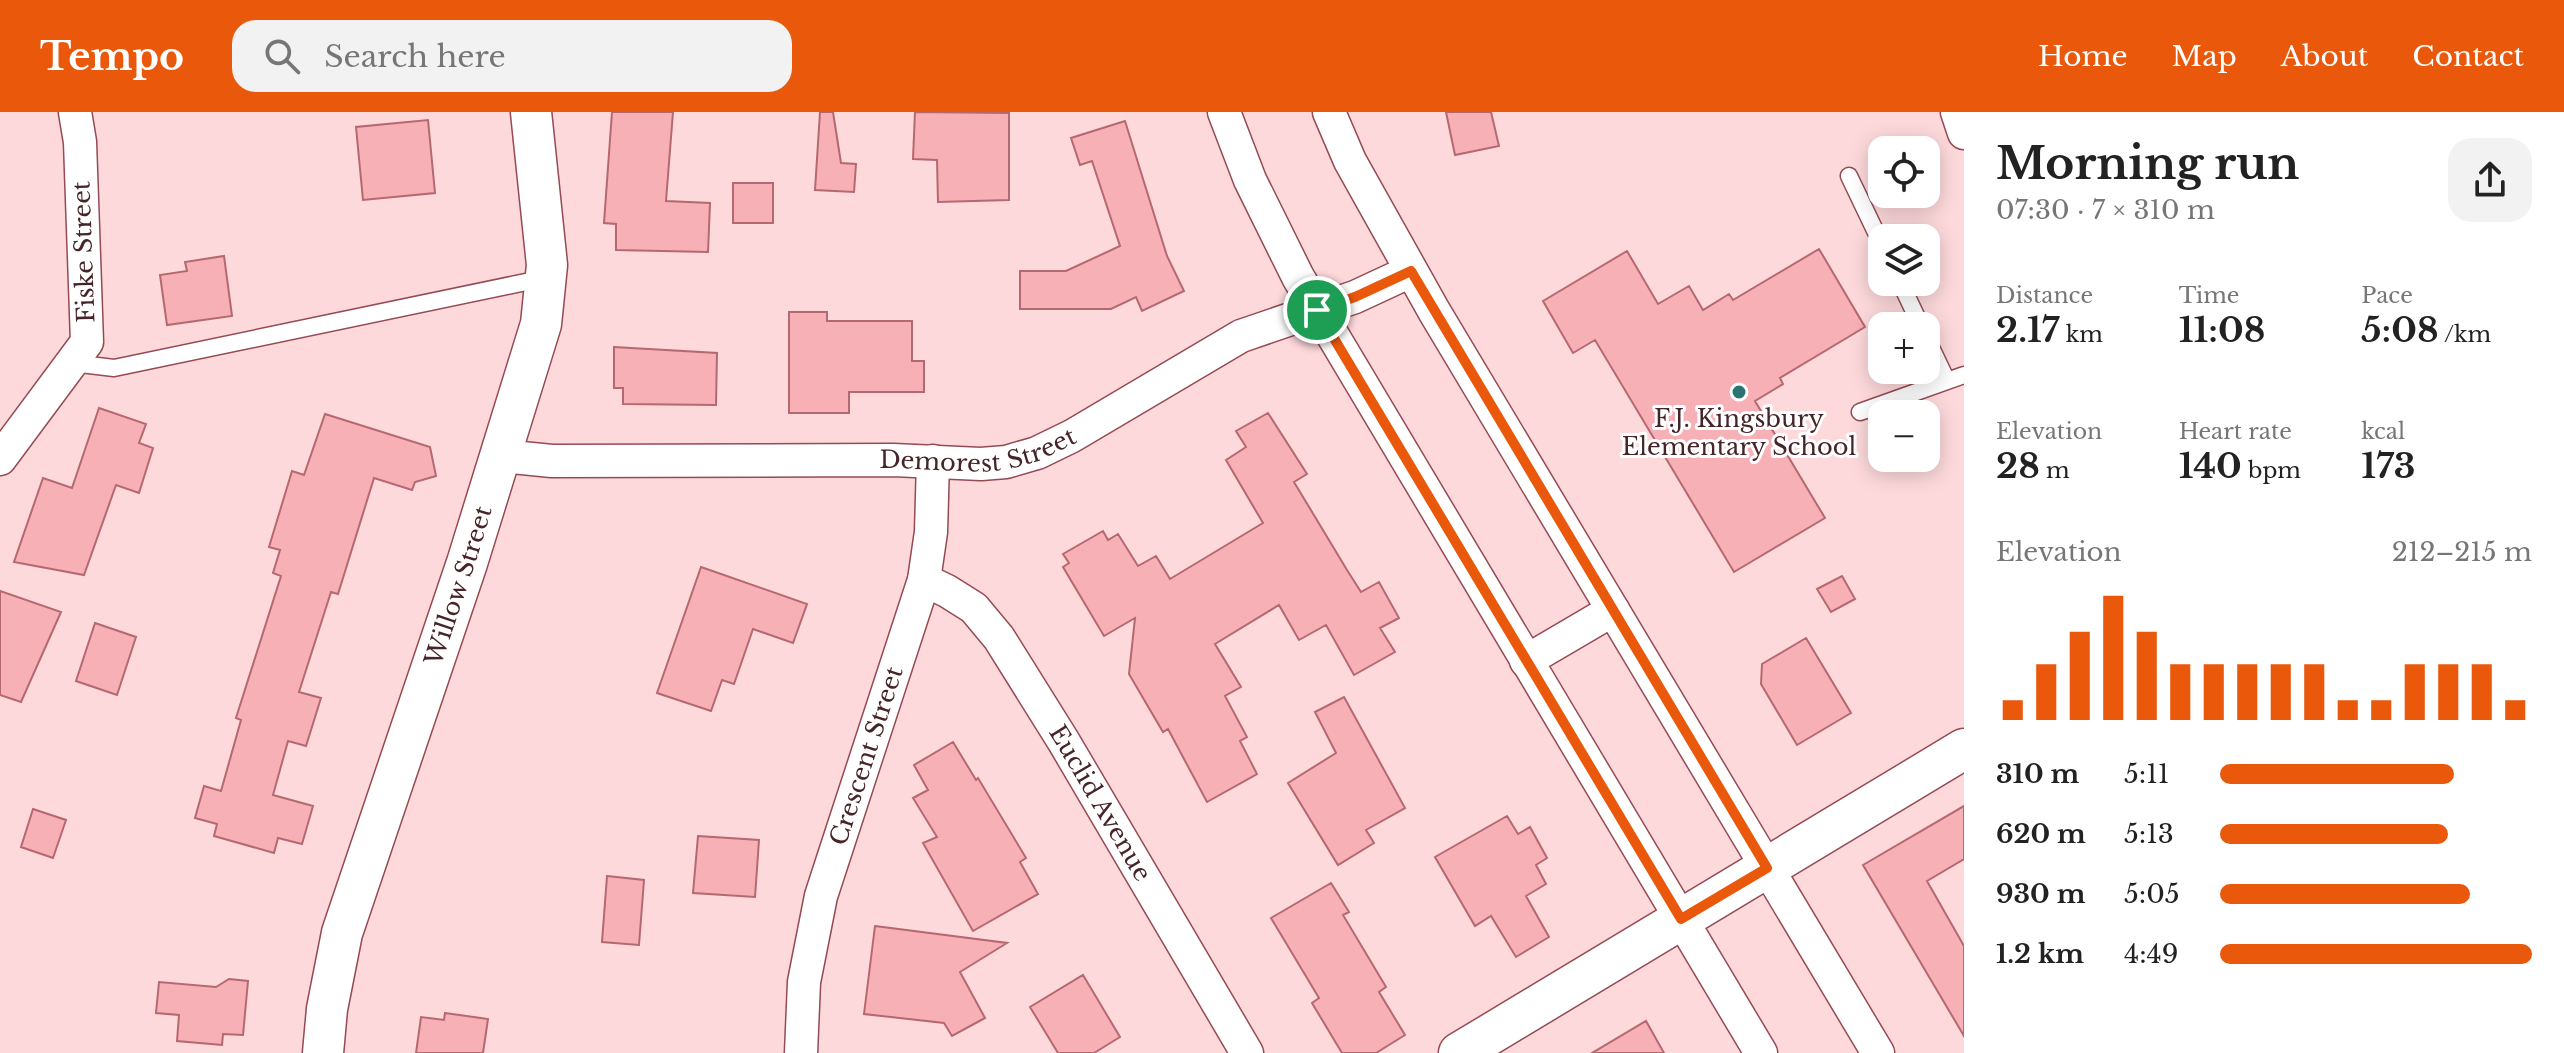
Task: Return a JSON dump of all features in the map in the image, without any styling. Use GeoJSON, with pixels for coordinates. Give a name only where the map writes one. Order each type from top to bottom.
{"type":"FeatureCollection","features":[{"type":"Feature","properties":{"kind":"street","name":"Fiske Street"},"geometry":{"type":"LineString","coordinates":[[0,459],[87,342],[80,142],[75,112]]}},
{"type":"Feature","properties":{"kind":"street","name":"Willow Street"},"geometry":{"type":"LineString","coordinates":[[323,1053],[327,1009],[342,933],[502,456],[541,324],[546,278],[544,224],[531,112]]}},
{"type":"Feature","properties":{"kind":"street"},"geometry":{"type":"LineString","coordinates":[[1224,112],[1250,180],[1317,310],[1761,1053]]}},
{"type":"Feature","properties":{"kind":"street"},"geometry":{"type":"LineString","coordinates":[[1329,112],[1350,161],[1411,271],[1878,1053]]}},
{"type":"Feature","properties":{"kind":"street"},"geometry":{"type":"LineString","coordinates":[[1957,112],[1964,133]]}},
{"type":"Feature","properties":{"kind":"street","name":"Demorest Street"},"geometry":{"type":"LineString","coordinates":[[502,456],[552,461],[994,463],[1037,453],[1072,436],[1241,336],[1355,297],[1411,271]]}},
{"type":"Feature","properties":{"kind":"street","name":"Crescent Street"},"geometry":{"type":"LineString","coordinates":[[801,1053],[804,982],[821,896],[924,580],[931,532],[933,461]]}},
{"type":"Feature","properties":{"kind":"street","name":"Euclid Avenue"},"geometry":{"type":"LineString","coordinates":[[924,580],[974,608],[999,638],[1064,742],[1247,1053]]}},
{"type":"Feature","properties":{"kind":"street"},"geometry":{"type":"LineString","coordinates":[[1526,661],[1613,610]]}},
{"type":"Feature","properties":{"kind":"street"},"geometry":{"type":"LineString","coordinates":[[1459,1053],[1964,749]]}},
{"type":"Feature","properties":{"kind":"lane"},"geometry":{"type":"LineString","coordinates":[[1849,176],[1872,224]]}},
{"type":"Feature","properties":{"kind":"lane"},"geometry":{"type":"LineString","coordinates":[[72,363],[114,368],[546,278]]}},
{"type":"Feature","properties":{"kind":"lane"},"geometry":{"type":"LineString","coordinates":[[1940,366],[1947,381]]}},
{"type":"Feature","properties":{"kind":"lane"},"geometry":{"type":"LineString","coordinates":[[1860,412],[1964,375]]}},
{"type":"Feature","properties":{"kind":"building"},"geometry":{"type":"Polygon","coordinates":[[[612,112],[673,112],[666,201],[710,203],[708,252],[616,250],[616,224],[604,223],[612,112]]]}},
{"type":"Feature","properties":{"kind":"building"},"geometry":{"type":"Polygon","coordinates":[[[820,112],[833,112],[841,163],[856,164],[854,192],[815,190],[820,112]]]}},
{"type":"Feature","properties":{"kind":"building"},"geometry":{"type":"Polygon","coordinates":[[[915,112],[1009,113],[1009,200],[938,202],[937,160],[913,159],[915,112]]]}},
{"type":"Feature","properties":{"kind":"building"},"geometry":{"type":"Polygon","coordinates":[[[1446,112],[1491,112],[1499,146],[1455,155],[1446,112]]]}},
{"type":"Feature","properties":{"kind":"building"},"geometry":{"type":"Polygon","coordinates":[[[428,120],[435,193],[363,200],[356,127],[428,120]]]}},
{"type":"Feature","properties":{"kind":"building"},"geometry":{"type":"Polygon","coordinates":[[[1125,121],[1167,256],[1184,291],[1142,311],[1136,297],[1111,309],[1020,309],[1020,271],[1066,271],[1120,246],[1092,161],[1080,165],[1071,138],[1125,121]]]}},
{"type":"Feature","properties":{"kind":"building"},"geometry":{"type":"Polygon","coordinates":[[[733,183],[773,183],[773,223],[733,223],[733,183]]]}},
{"type":"Feature","properties":{"kind":"building"},"geometry":{"type":"Polygon","coordinates":[[[1819,249],[1865,327],[1780,378],[1783,384],[1755,401],[1825,518],[1734,572],[1595,340],[1573,353],[1543,301],[1627,251],[1658,304],[1689,286],[1703,310],[1729,294],[1733,300],[1819,249]]]}},
{"type":"Feature","properties":{"kind":"building"},"geometry":{"type":"Polygon","coordinates":[[[224,256],[232,316],[167,325],[160,275],[187,271],[185,262],[224,256]]]}},
{"type":"Feature","properties":{"kind":"building"},"geometry":{"type":"Polygon","coordinates":[[[789,312],[827,312],[827,321],[912,321],[912,361],[924,361],[924,392],[849,392],[849,413],[789,413],[789,312]]]}},
{"type":"Feature","properties":{"kind":"building"},"geometry":{"type":"Polygon","coordinates":[[[614,347],[717,353],[716,405],[623,404],[623,388],[614,388],[614,347]]]}},
{"type":"Feature","properties":{"kind":"building"},"geometry":{"type":"Polygon","coordinates":[[[99,408],[146,424],[139,443],[153,448],[139,493],[116,485],[84,575],[14,562],[43,478],[72,488],[99,408]]]}},
{"type":"Feature","properties":{"kind":"building"},"geometry":{"type":"Polygon","coordinates":[[[1268,413],[1307,474],[1294,482],[1361,592],[1379,582],[1399,618],[1380,628],[1395,652],[1354,675],[1326,625],[1299,640],[1279,605],[1215,644],[1241,687],[1225,696],[1247,737],[1240,741],[1257,774],[1207,802],[1168,729],[1163,732],[1129,674],[1135,618],[1104,636],[1063,567],[1069,563],[1063,554],[1103,531],[1108,540],[1118,534],[1138,566],[1156,556],[1170,579],[1263,523],[1226,460],[1246,447],[1236,431],[1268,413]]]}},
{"type":"Feature","properties":{"kind":"building"},"geometry":{"type":"Polygon","coordinates":[[[325,414],[430,447],[436,476],[415,482],[412,490],[374,478],[338,594],[331,592],[299,692],[321,698],[306,746],[288,741],[273,795],[313,806],[302,844],[278,838],[274,853],[214,836],[217,824],[195,818],[204,786],[221,791],[241,720],[236,718],[281,576],[273,573],[280,550],[269,547],[292,471],[304,475],[325,414]]]}},
{"type":"Feature","properties":{"kind":"building"},"geometry":{"type":"Polygon","coordinates":[[[701,567],[807,604],[793,643],[753,629],[734,684],[722,680],[711,711],[657,693],[701,567]]]}},
{"type":"Feature","properties":{"kind":"building"},"geometry":{"type":"Polygon","coordinates":[[[1842,576],[1855,599],[1831,612],[1817,589],[1842,576]]]}},
{"type":"Feature","properties":{"kind":"building"},"geometry":{"type":"Polygon","coordinates":[[[0,591],[61,612],[21,702],[0,695],[0,591]]]}},
{"type":"Feature","properties":{"kind":"building"},"geometry":{"type":"Polygon","coordinates":[[[95,623],[136,637],[117,695],[76,681],[95,623]]]}},
{"type":"Feature","properties":{"kind":"building"},"geometry":{"type":"Polygon","coordinates":[[[1806,638],[1851,713],[1797,745],[1761,684],[1762,664],[1806,638]]]}},
{"type":"Feature","properties":{"kind":"building"},"geometry":{"type":"Polygon","coordinates":[[[1344,697],[1405,808],[1366,830],[1374,843],[1338,865],[1288,783],[1336,753],[1315,712],[1344,697]]]}},
{"type":"Feature","properties":{"kind":"building"},"geometry":{"type":"Polygon","coordinates":[[[953,742],[1026,858],[1020,862],[1038,894],[973,931],[923,843],[937,837],[913,798],[928,790],[914,765],[953,742]]]}},
{"type":"Feature","properties":{"kind":"building"},"geometry":{"type":"Polygon","coordinates":[[[1964,806],[1964,859],[1927,881],[1964,946],[1964,1036],[1863,865],[1964,806]]]}},
{"type":"Feature","properties":{"kind":"building"},"geometry":{"type":"Polygon","coordinates":[[[33,809],[66,820],[53,858],[21,847],[33,809]]]}},
{"type":"Feature","properties":{"kind":"building"},"geometry":{"type":"Polygon","coordinates":[[[1507,816],[1518,834],[1530,827],[1547,858],[1536,865],[1546,884],[1526,896],[1549,937],[1516,957],[1491,916],[1475,926],[1435,857],[1507,816]]]}},
{"type":"Feature","properties":{"kind":"building"},"geometry":{"type":"Polygon","coordinates":[[[698,836],[759,840],[755,897],[693,893],[698,836]]]}},
{"type":"Feature","properties":{"kind":"building"},"geometry":{"type":"Polygon","coordinates":[[[607,876],[644,880],[639,945],[602,942],[607,876]]]}},
{"type":"Feature","properties":{"kind":"building"},"geometry":{"type":"Polygon","coordinates":[[[1331,883],[1349,912],[1343,915],[1386,987],[1379,992],[1405,1035],[1376,1053],[1342,1053],[1312,1003],[1319,998],[1271,918],[1331,883]]]}},
{"type":"Feature","properties":{"kind":"building"},"geometry":{"type":"Polygon","coordinates":[[[875,926],[1007,943],[960,972],[985,1018],[952,1036],[944,1023],[864,1014],[875,926]]]}},
{"type":"Feature","properties":{"kind":"building"},"geometry":{"type":"Polygon","coordinates":[[[1083,975],[1120,1037],[1094,1053],[1058,1053],[1030,1007],[1083,975]]]}},
{"type":"Feature","properties":{"kind":"building"},"geometry":{"type":"Polygon","coordinates":[[[229,979],[248,981],[243,1035],[223,1034],[222,1045],[177,1041],[179,1015],[156,1013],[159,982],[216,987],[229,979]]]}},
{"type":"Feature","properties":{"kind":"building"},"geometry":{"type":"Polygon","coordinates":[[[445,1013],[488,1019],[483,1053],[416,1053],[421,1017],[444,1020],[445,1013]]]}},
{"type":"Feature","properties":{"kind":"building"},"geometry":{"type":"Polygon","coordinates":[[[1646,1021],[1664,1053],[1592,1053],[1646,1021]]]}},
{"type":"Feature","properties":{"kind":"place","name":"F.J. Kingsbury Elementary School"},"geometry":{"type":"Point","coordinates":[1739,392]}},
{"type":"Feature","properties":{"kind":"route"},"geometry":{"type":"LineString","coordinates":[[1411,271],[1767,868],[1681,919],[1317,310],[1355,297],[1411,271]]}}]}
